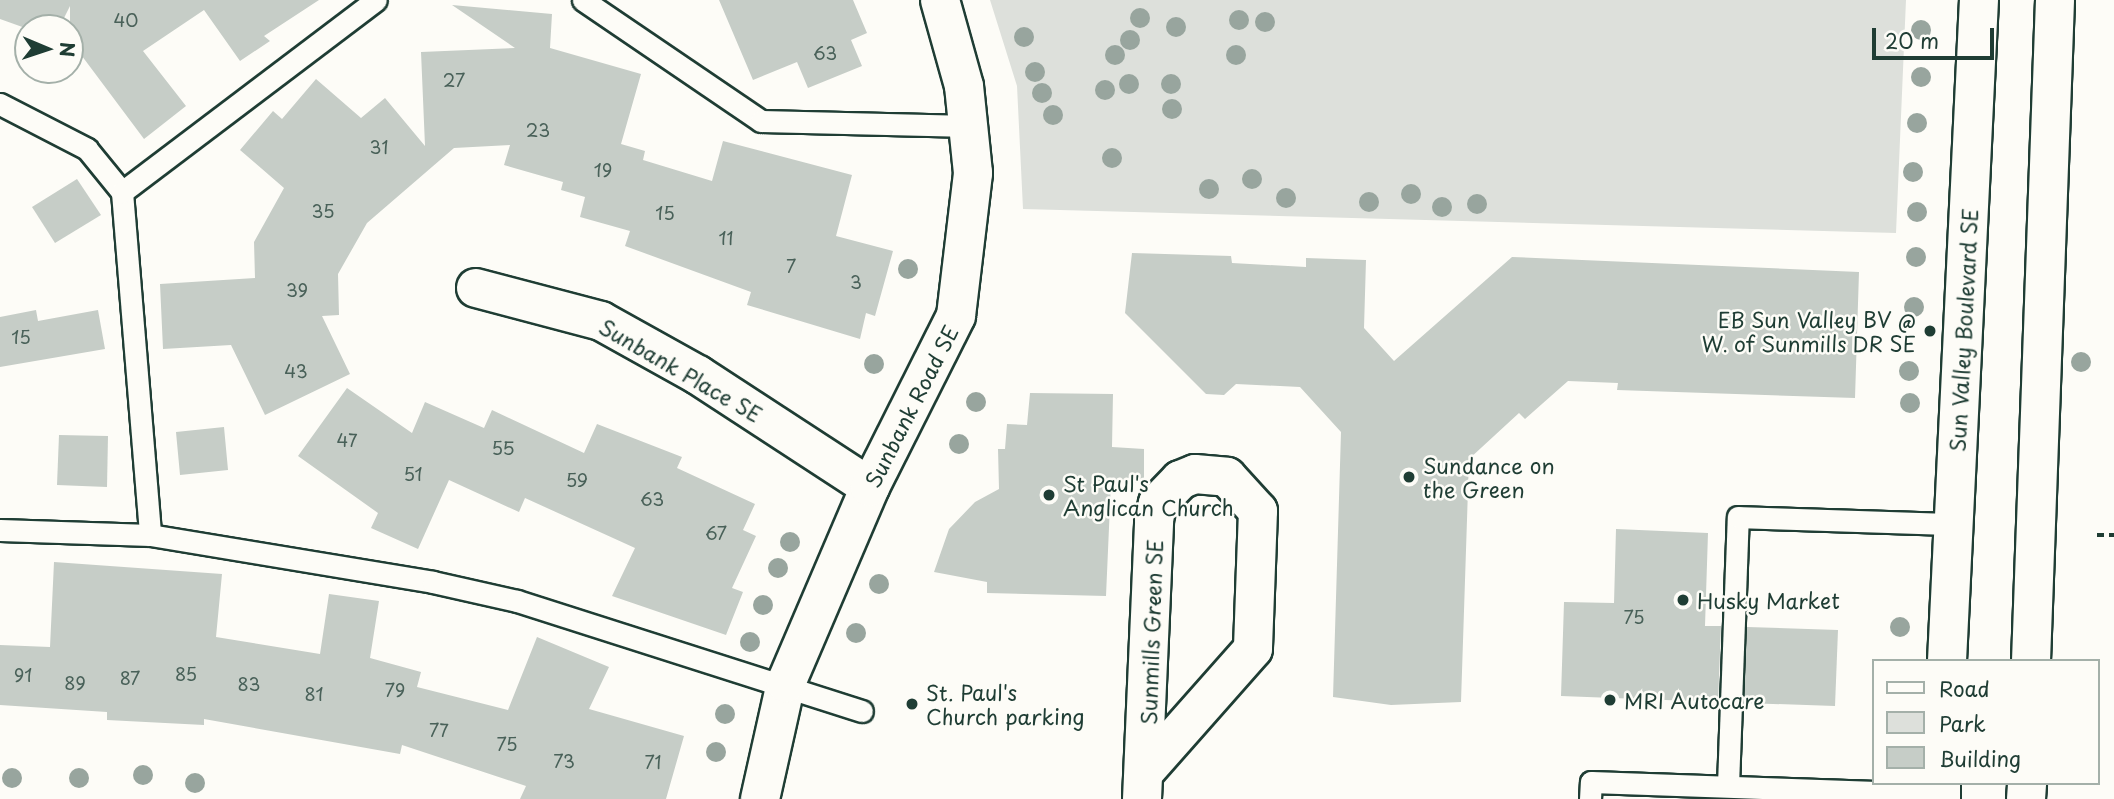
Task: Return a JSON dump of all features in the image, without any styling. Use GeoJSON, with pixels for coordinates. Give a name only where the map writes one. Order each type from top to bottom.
{"type":"FeatureCollection","features":[{"type":"Feature","properties":{"kind":"street","name":"Sunbank Road SE"},"geometry":{"type":"LineString","coordinates":[[760,799],[786,683],[870,487],[956,316],[972,221],[970,125],[940,0]]}},
{"type":"Feature","properties":{"kind":"street","name":"Sun Valley Boulevard SE"},"geometry":{"type":"LineString","coordinates":[[1947,659],[1979,0]]}},
{"type":"Feature","properties":{"kind":"street"},"geometry":{"type":"LineString","coordinates":[[2031,659],[2055,0]]}},
{"type":"Feature","properties":{"kind":"street","name":"Sunbank Place SE"},"geometry":{"type":"LineString","coordinates":[[476,288],[601,321],[698,375],[870,487]]}},
{"type":"Feature","properties":{"kind":"street","name":"Sunmills Green SE"},"geometry":{"type":"LineString","coordinates":[[1195,474],[1227,477],[1258,511],[1253,649],[1144,784],[1154,519],[1158,503],[1180,480],[1195,474]]}},
{"type":"Feature","properties":{"kind":"lane"},"geometry":{"type":"LineString","coordinates":[[122,192],[376,0]]}},
{"type":"Feature","properties":{"kind":"lane"},"geometry":{"type":"LineString","coordinates":[[583,0],[761,121],[970,125]]}},
{"type":"Feature","properties":{"kind":"lane"},"geometry":{"type":"LineString","coordinates":[[0,104],[87,149],[122,192],[150,535]]}},
{"type":"Feature","properties":{"kind":"lane"},"geometry":{"type":"LineString","coordinates":[[1728,785],[1738,517],[1954,524]]}},
{"type":"Feature","properties":{"kind":"lane"},"geometry":{"type":"LineString","coordinates":[[0,530],[150,535],[517,601],[786,683],[862,711]]}},
{"type":"Feature","properties":{"kind":"lane"},"geometry":{"type":"LineString","coordinates":[[1590,799],[1591,782],[1728,785],[1810,793],[1941,792]]}},
{"type":"Feature","properties":{"kind":"path"},"geometry":{"type":"LineString","coordinates":[[2097,535],[2114,535]]}},
{"type":"Feature","properties":{"kind":"green space"},"geometry":{"type":"Polygon","coordinates":[[[990,0],[1906,0],[1896,233],[1023,209],[1017,86],[990,0]]]}},
{"type":"Feature","properties":{"kind":"building"},"geometry":{"type":"Polygon","coordinates":[[[0,0],[319,0],[264,36],[270,41],[240,61],[204,10],[143,51],[186,106],[144,139],[84,59],[84,14],[70,14],[70,6],[66,14],[14,14],[14,24],[0,19],[0,0]]]}},
{"type":"Feature","properties":{"kind":"building"},"geometry":{"type":"Polygon","coordinates":[[[719,0],[853,0],[867,33],[851,40],[862,66],[808,88],[797,62],[753,80],[719,0]]]}},
{"type":"Feature","properties":{"kind":"building"},"geometry":{"type":"Polygon","coordinates":[[[452,5],[552,14],[550,48],[641,74],[621,144],[645,151],[643,160],[712,181],[723,141],[852,175],[836,236],[893,251],[875,316],[866,313],[860,339],[747,305],[751,292],[625,246],[630,231],[580,217],[585,197],[561,190],[563,182],[504,165],[510,145],[454,148],[367,223],[338,274],[339,315],[322,316],[350,374],[265,415],[231,345],[163,349],[160,284],[255,278],[254,242],[284,188],[240,150],[273,111],[282,119],[316,79],[361,118],[385,98],[425,146],[421,52],[515,48],[452,5]]]}},
{"type":"Feature","properties":{"kind":"building"},"geometry":{"type":"Polygon","coordinates":[[[77,179],[101,215],[55,243],[32,207],[77,179]]]}},
{"type":"Feature","properties":{"kind":"building","name":"Sundance on the Green"},"geometry":{"type":"Polygon","coordinates":[[[1132,253],[1231,256],[1232,263],[1306,267],[1306,258],[1366,260],[1364,328],[1394,361],[1512,257],[1859,272],[1855,398],[1617,390],[1618,383],[1568,381],[1525,419],[1519,413],[1469,459],[1461,702],[1391,705],[1333,697],[1341,432],[1300,387],[1236,384],[1224,395],[1206,394],[1125,313],[1132,253]]]}},
{"type":"Feature","properties":{"kind":"building"},"geometry":{"type":"Polygon","coordinates":[[[36,310],[38,321],[98,310],[105,349],[0,367],[0,317],[36,310]]]}},
{"type":"Feature","properties":{"kind":"building"},"geometry":{"type":"Polygon","coordinates":[[[347,388],[412,433],[425,402],[484,428],[492,410],[584,453],[597,424],[682,457],[677,468],[755,504],[743,530],[756,536],[732,588],[743,592],[726,635],[612,596],[635,548],[525,498],[519,512],[449,480],[418,549],[371,528],[378,513],[298,456],[347,388]]]}},
{"type":"Feature","properties":{"kind":"building","name":"St Paul's Anglican Church"},"geometry":{"type":"Polygon","coordinates":[[[1030,393],[1113,394],[1112,447],[1144,449],[1144,483],[1111,482],[1106,596],[987,593],[987,582],[934,572],[949,529],[975,502],[999,489],[998,449],[1005,449],[1007,424],[1027,425],[1030,393]]]}},
{"type":"Feature","properties":{"kind":"building"},"geometry":{"type":"Polygon","coordinates":[[[224,427],[228,470],[180,475],[176,432],[224,427]]]}},
{"type":"Feature","properties":{"kind":"building"},"geometry":{"type":"Polygon","coordinates":[[[59,435],[108,436],[107,487],[57,485],[59,435]]]}},
{"type":"Feature","properties":{"kind":"building"},"geometry":{"type":"Polygon","coordinates":[[[1616,529],[1708,533],[1705,626],[1721,626],[1718,702],[1561,696],[1564,602],[1614,603],[1616,529]]]}},
{"type":"Feature","properties":{"kind":"building"},"geometry":{"type":"Polygon","coordinates":[[[54,562],[222,574],[216,637],[320,654],[329,594],[379,601],[370,658],[421,672],[417,687],[508,710],[537,637],[609,667],[589,709],[684,736],[666,799],[520,799],[526,786],[402,745],[400,754],[204,719],[204,725],[107,720],[107,712],[0,705],[0,645],[50,647],[54,562]]]}},
{"type":"Feature","properties":{"kind":"building"},"geometry":{"type":"Polygon","coordinates":[[[1747,627],[1838,630],[1835,706],[1744,703],[1747,627]]]}},
{"type":"Feature","properties":{"kind":"place","name":"EB Sun Valley BV @ W. of Sunmills DR SE"},"geometry":{"type":"Point","coordinates":[1930,331]}},
{"type":"Feature","properties":{"kind":"place","name":"Sundance on the Green"},"geometry":{"type":"Point","coordinates":[1409,477]}},
{"type":"Feature","properties":{"kind":"place","name":"St Paul's Anglican Church"},"geometry":{"type":"Point","coordinates":[1049,495]}},
{"type":"Feature","properties":{"kind":"place","name":"Husky Market"},"geometry":{"type":"Point","coordinates":[1683,600]}},
{"type":"Feature","properties":{"kind":"place","name":"MRI Autocare"},"geometry":{"type":"Point","coordinates":[1610,700]}},
{"type":"Feature","properties":{"kind":"place","name":"St. Paul's Church parking"},"geometry":{"type":"Point","coordinates":[912,704]}}]}
